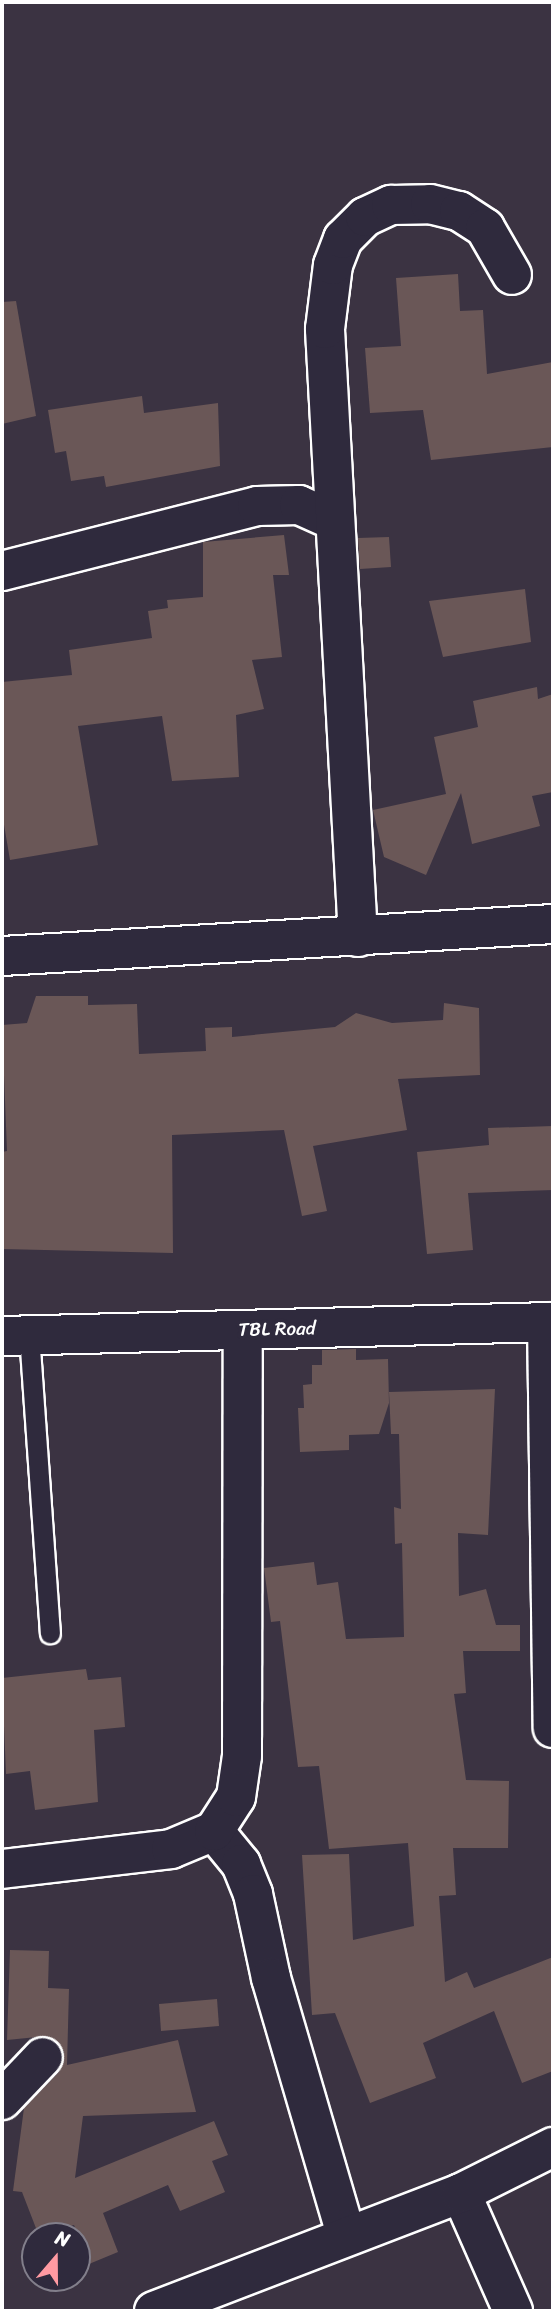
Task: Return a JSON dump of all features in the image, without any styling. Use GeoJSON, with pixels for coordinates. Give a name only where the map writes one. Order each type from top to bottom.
{"type":"FeatureCollection","features":[{"type":"Feature","properties":{"kind":"street"},"geometry":{"type":"LineString","coordinates":[[358,937],[325,329],[343,239],[391,205],[430,204],[459,211],[485,228],[512,275]]}},
{"type":"Feature","properties":{"kind":"street"},"geometry":{"type":"LineString","coordinates":[[2,571],[257,506],[299,505],[335,521]]}},
{"type":"Feature","properties":{"kind":"street"},"geometry":{"type":"LineString","coordinates":[[2,956],[553,924]]}},
{"type":"Feature","properties":{"kind":"street"},"geometry":{"type":"LineString","coordinates":[[550,1322],[553,1728]]}},
{"type":"Feature","properties":{"kind":"street","name":"TBL Road"},"geometry":{"type":"LineString","coordinates":[[15,1335],[550,1322]]}},
{"type":"Feature","properties":{"kind":"street"},"geometry":{"type":"LineString","coordinates":[[2,1869],[171,1849],[214,1831],[236,1797],[242,1756],[243,1330]]}},
{"type":"Feature","properties":{"kind":"street"},"geometry":{"type":"LineString","coordinates":[[214,1831],[241,1864],[253,1894],[271,1978],[346,2235]]}},
{"type":"Feature","properties":{"kind":"street"},"geometry":{"type":"LineString","coordinates":[[2,2100],[43,2057]]}},
{"type":"Feature","properties":{"kind":"street"},"geometry":{"type":"LineString","coordinates":[[154,2311],[461,2193],[553,2147]]}},
{"type":"Feature","properties":{"kind":"street"},"geometry":{"type":"LineString","coordinates":[[461,2193],[513,2311]]}},
{"type":"Feature","properties":{"kind":"lane"},"geometry":{"type":"LineString","coordinates":[[15,1335],[50,1633]]}},
{"type":"Feature","properties":{"kind":"building"},"geometry":{"type":"Polygon","coordinates":[[[458,274],[460,311],[483,310],[487,374],[553,362],[553,447],[431,460],[423,410],[370,413],[365,348],[401,346],[396,278],[458,274]]]}},
{"type":"Feature","properties":{"kind":"building"},"geometry":{"type":"Polygon","coordinates":[[[16,301],[36,416],[2,424],[2,302],[16,301]]]}},
{"type":"Feature","properties":{"kind":"building"},"geometry":{"type":"Polygon","coordinates":[[[142,396],[144,413],[218,403],[220,466],[106,487],[104,476],[71,481],[66,451],[55,453],[48,410],[142,396]]]}},
{"type":"Feature","properties":{"kind":"building"},"geometry":{"type":"Polygon","coordinates":[[[284,535],[289,575],[273,575],[282,657],[252,660],[264,709],[236,715],[239,777],[172,781],[162,716],[78,726],[98,845],[10,860],[2,813],[2,682],[72,675],[69,650],[152,638],[148,611],[168,608],[167,600],[203,597],[203,542],[284,535]]]}},
{"type":"Feature","properties":{"kind":"building"},"geometry":{"type":"Polygon","coordinates":[[[389,537],[391,567],[360,569],[358,538],[389,537]]]}},
{"type":"Feature","properties":{"kind":"building"},"geometry":{"type":"Polygon","coordinates":[[[525,589],[531,642],[443,657],[429,601],[525,589]]]}},
{"type":"Feature","properties":{"kind":"building"},"geometry":{"type":"Polygon","coordinates":[[[537,687],[538,699],[553,694],[553,792],[532,796],[540,826],[472,844],[461,793],[426,875],[384,857],[373,810],[446,794],[434,737],[478,727],[473,701],[537,687]]]}},
{"type":"Feature","properties":{"kind":"building"},"geometry":{"type":"Polygon","coordinates":[[[36,996],[88,996],[88,1005],[137,1004],[139,1054],[206,1051],[205,1028],[232,1027],[232,1037],[335,1027],[356,1013],[392,1023],[443,1020],[444,1003],[479,1008],[480,1075],[398,1079],[407,1130],[313,1146],[327,1211],[302,1216],[284,1130],[172,1135],[173,1253],[2,1249],[2,1152],[7,1151],[2,1025],[27,1023],[36,996]]]}},
{"type":"Feature","properties":{"kind":"building"},"geometry":{"type":"Polygon","coordinates":[[[553,1126],[553,1190],[468,1193],[473,1250],[427,1254],[417,1152],[489,1145],[488,1128],[553,1126]]]}},
{"type":"Feature","properties":{"kind":"building"},"geometry":{"type":"Polygon","coordinates":[[[356,1349],[356,1360],[388,1359],[389,1403],[379,1434],[349,1435],[349,1450],[300,1452],[298,1408],[304,1408],[303,1385],[312,1384],[312,1365],[322,1365],[322,1350],[356,1349]]]}},
{"type":"Feature","properties":{"kind":"building"},"geometry":{"type":"Polygon","coordinates":[[[495,1389],[488,1535],[458,1533],[459,1596],[486,1589],[496,1625],[520,1625],[520,1651],[463,1651],[466,1693],[454,1694],[466,1780],[509,1781],[508,1848],[453,1848],[456,1895],[439,1896],[445,1982],[467,1972],[474,1988],[553,1957],[553,2071],[522,2083],[494,2011],[423,2043],[436,2078],[370,2103],[335,2013],[312,2015],[302,1855],[349,1854],[353,1940],[414,1926],[408,1843],[329,1849],[319,1766],[298,1767],[280,1621],[271,1622],[264,1568],[314,1562],[317,1585],[338,1582],[346,1639],[404,1637],[402,1543],[395,1544],[394,1507],[401,1509],[399,1434],[391,1434],[389,1392],[495,1389]]]}},
{"type":"Feature","properties":{"kind":"building"},"geometry":{"type":"Polygon","coordinates":[[[86,1669],[88,1680],[121,1677],[125,1727],[94,1730],[98,1802],[35,1810],[30,1771],[6,1774],[2,1678],[86,1669]]]}},
{"type":"Feature","properties":{"kind":"building"},"geometry":{"type":"Polygon","coordinates":[[[10,1950],[49,1951],[48,1988],[69,1989],[67,2065],[178,2040],[196,2112],[83,2116],[75,2178],[214,2121],[228,2155],[212,2161],[225,2192],[180,2211],[168,2185],[103,2213],[118,2252],[91,2263],[91,2222],[34,2222],[22,2192],[13,2191],[24,2108],[59,2072],[64,2052],[47,2036],[7,2040],[10,1950]]]}},
{"type":"Feature","properties":{"kind":"building"},"geometry":{"type":"Polygon","coordinates":[[[217,1999],[219,2026],[161,2031],[159,2004],[217,1999]]]}}]}
